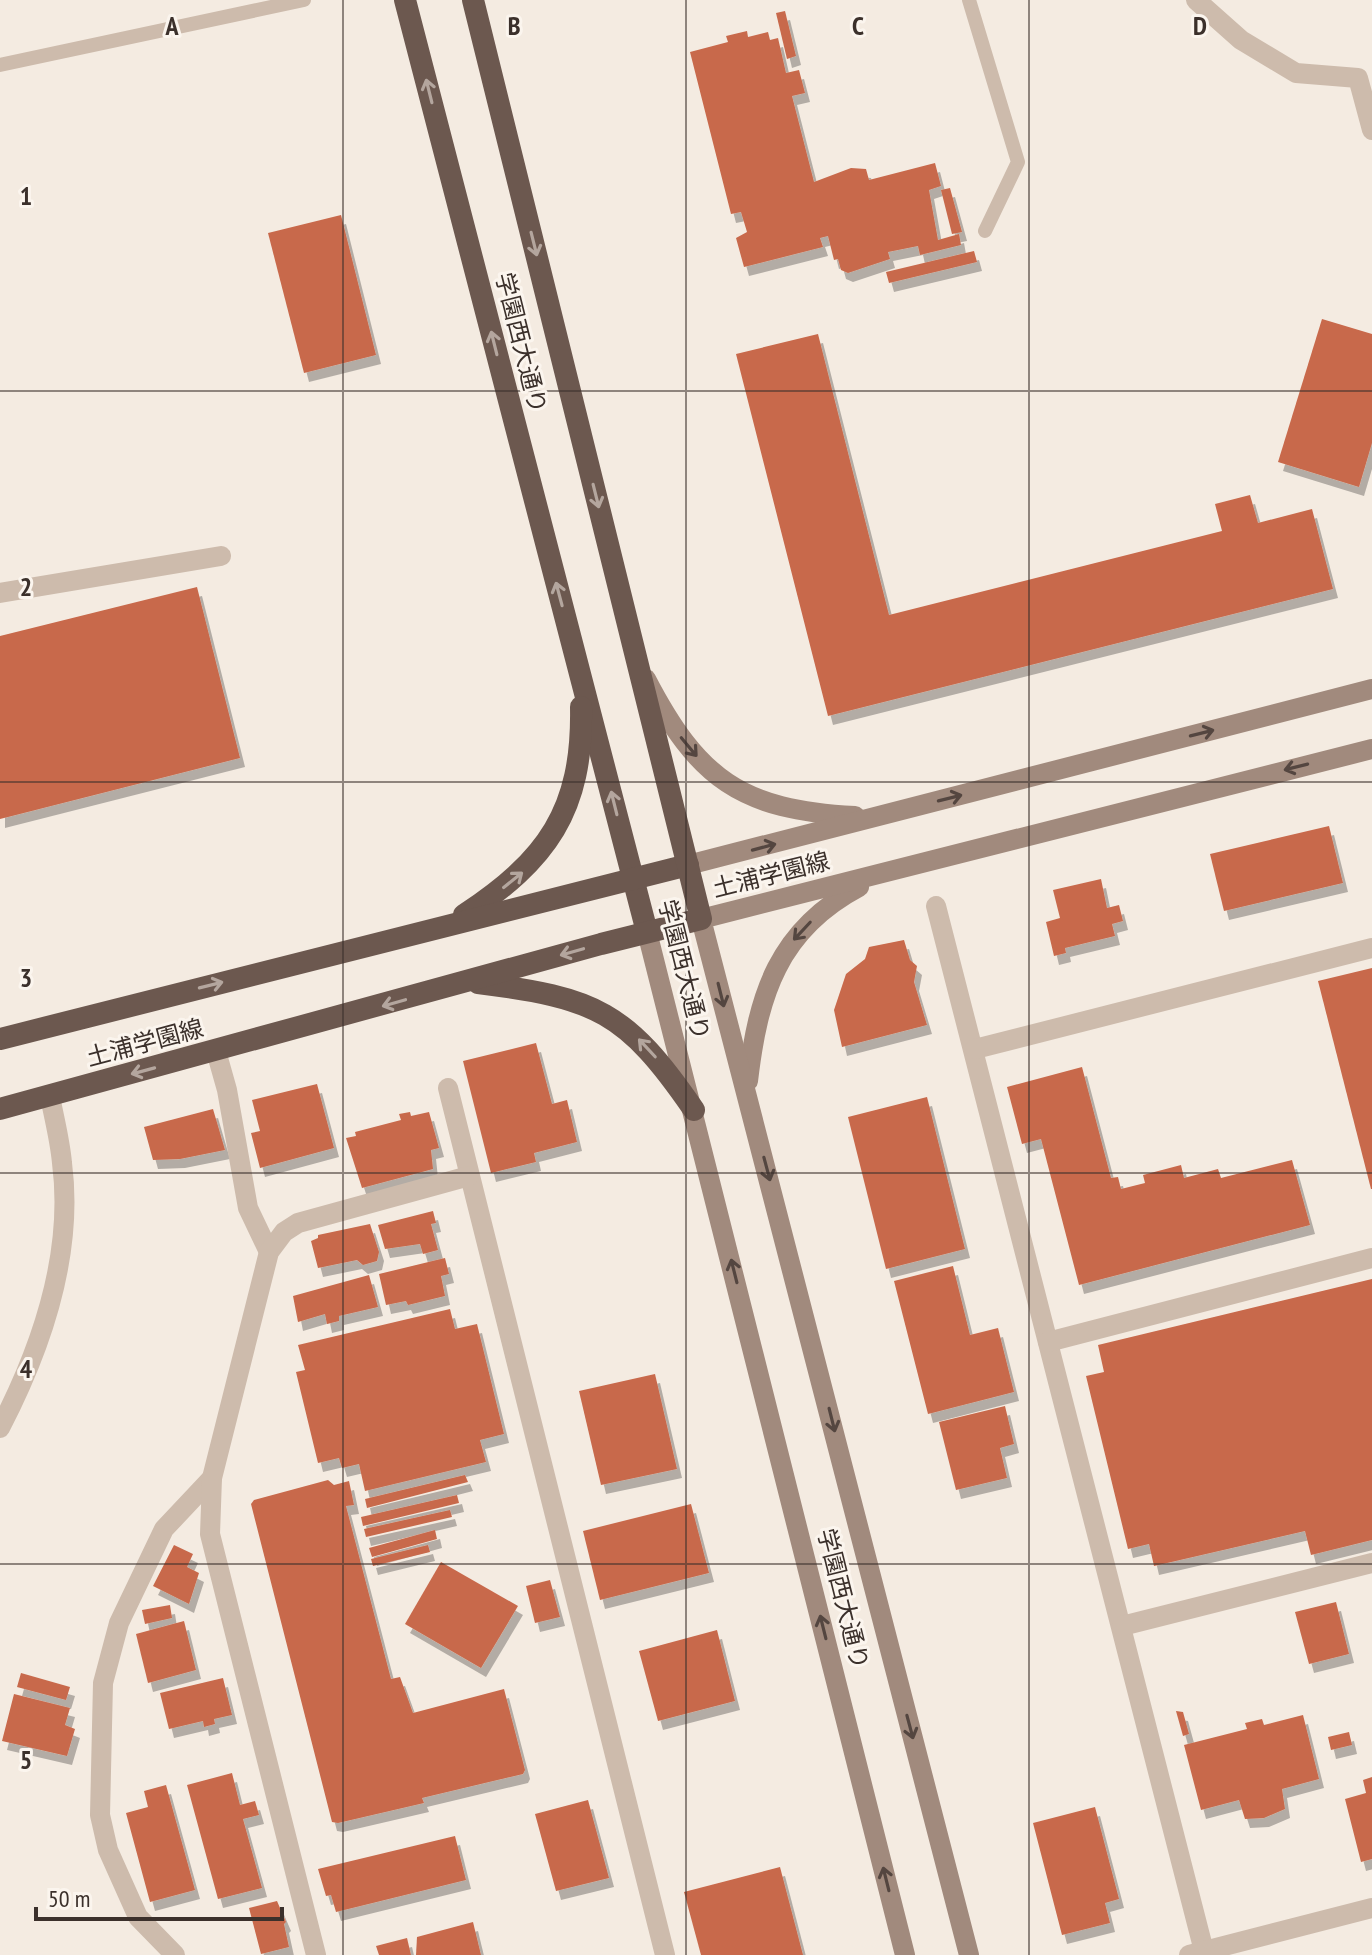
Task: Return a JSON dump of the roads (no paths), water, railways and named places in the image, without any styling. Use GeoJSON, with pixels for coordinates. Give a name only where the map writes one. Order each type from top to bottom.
{"type":"FeatureCollection","features":[{"type":"Feature","properties":{"kind":"highway","name":"学園西大通り"},"geometry":{"type":"LineString","coordinates":[[405,0],[647,932]]}},
{"type":"Feature","properties":{"kind":"highway","name":"学園西大通り"},"geometry":{"type":"LineString","coordinates":[[473,0],[701,919]]}},
{"type":"Feature","properties":{"kind":"highway"},"geometry":{"type":"LineString","coordinates":[[449,925],[525,869],[551,837],[564,810],[577,765],[581,728],[580,670]]}},
{"type":"Feature","properties":{"kind":"highway","name":"土浦学園線"},"geometry":{"type":"LineString","coordinates":[[0,1039],[688,865]]}},
{"type":"Feature","properties":{"kind":"highway","name":"土浦学園線"},"geometry":{"type":"LineString","coordinates":[[0,1109],[701,919]]}},
{"type":"Feature","properties":{"kind":"highway"},"geometry":{"type":"LineString","coordinates":[[469,982],[567,999],[604,1011],[648,1050],[694,1110]]}},
{"type":"Feature","properties":{"kind":"main road"},"geometry":{"type":"LineString","coordinates":[[635,656],[674,729],[731,788],[789,808],[875,817]]}},
{"type":"Feature","properties":{"kind":"main road","name":"土浦学園線"},"geometry":{"type":"LineString","coordinates":[[688,865],[1372,689]]}},
{"type":"Feature","properties":{"kind":"main road","name":"土浦学園線"},"geometry":{"type":"LineString","coordinates":[[701,919],[1372,749]]}},
{"type":"Feature","properties":{"kind":"main road"},"geometry":{"type":"LineString","coordinates":[[747,1093],[753,1035],[774,970],[795,937],[829,903],[888,871]]}},
{"type":"Feature","properties":{"kind":"main road","name":"学園西大通り"},"geometry":{"type":"LineString","coordinates":[[701,919],[969,1955]]}},
{"type":"Feature","properties":{"kind":"main road","name":"学園西大通り"},"geometry":{"type":"LineString","coordinates":[[647,932],[905,1955]]}},
{"type":"Feature","properties":{"kind":"street"},"geometry":{"type":"LineString","coordinates":[[1196,0],[1241,40],[1296,73],[1365,76],[1372,130]]}},
{"type":"Feature","properties":{"kind":"street"},"geometry":{"type":"LineString","coordinates":[[0,593],[221,556]]}},
{"type":"Feature","properties":{"kind":"street"},"geometry":{"type":"LineString","coordinates":[[936,906],[1122,1626],[1199,1954],[1372,1908]]}},
{"type":"Feature","properties":{"kind":"street"},"geometry":{"type":"LineString","coordinates":[[975,1049],[1372,948]]}},
{"type":"Feature","properties":{"kind":"street"},"geometry":{"type":"LineString","coordinates":[[216,1051],[227,1090],[248,1208],[269,1252]]}},
{"type":"Feature","properties":{"kind":"street"},"geometry":{"type":"LineString","coordinates":[[448,1088],[665,1955]]}},
{"type":"Feature","properties":{"kind":"street"},"geometry":{"type":"LineString","coordinates":[[0,1428],[26,1379],[53,1296],[62,1242],[63,1164],[50,1096]]}},
{"type":"Feature","properties":{"kind":"street"},"geometry":{"type":"LineString","coordinates":[[316,1955],[210,1534],[212,1478],[269,1252],[284,1232],[298,1223],[469,1176]]}},
{"type":"Feature","properties":{"kind":"street"},"geometry":{"type":"LineString","coordinates":[[1048,1342],[1372,1258]]}},
{"type":"Feature","properties":{"kind":"street"},"geometry":{"type":"LineString","coordinates":[[175,1955],[138,1917],[108,1850],[100,1815],[103,1683],[119,1623],[164,1529],[212,1478]]}},
{"type":"Feature","properties":{"kind":"street"},"geometry":{"type":"LineString","coordinates":[[1122,1626],[1372,1563]]}},
{"type":"Feature","properties":{"kind":"lane"},"geometry":{"type":"LineString","coordinates":[[0,65],[304,0]]}},
{"type":"Feature","properties":{"kind":"lane"},"geometry":{"type":"LineString","coordinates":[[969,0],[1018,162],[985,231]]}}]}
